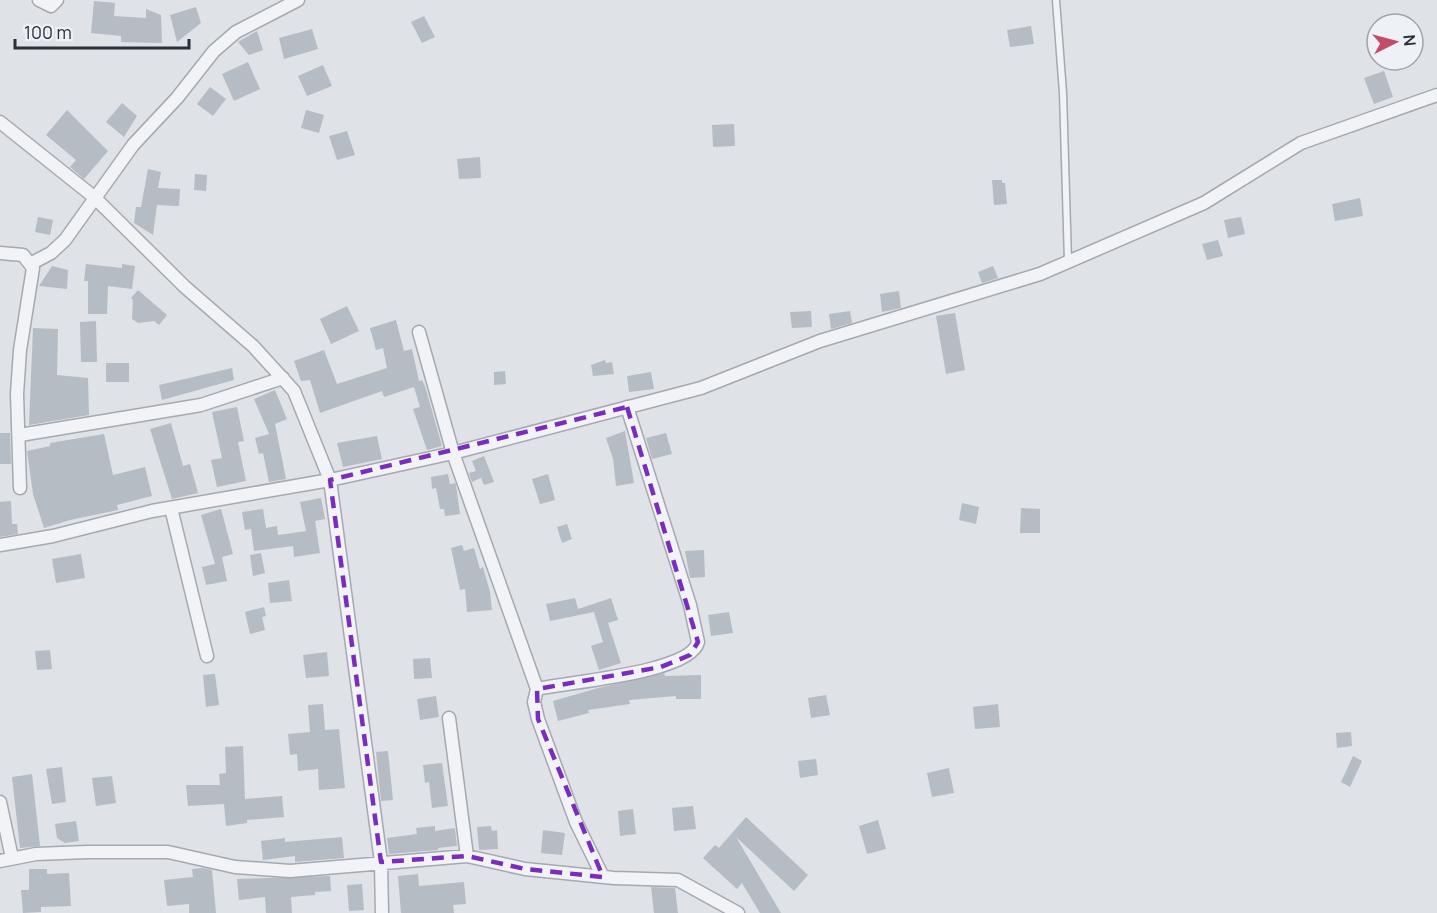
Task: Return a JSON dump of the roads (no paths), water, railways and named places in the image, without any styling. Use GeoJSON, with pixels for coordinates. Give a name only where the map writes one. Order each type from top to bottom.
{"type":"FeatureCollection","features":[{"type":"Feature","properties":{"kind":"street"},"geometry":{"type":"LineString","coordinates":[[39,0],[51,6],[57,0]]}},
{"type":"Feature","properties":{"kind":"street"},"geometry":{"type":"LineString","coordinates":[[32,263],[51,253],[65,240],[133,145],[177,98],[214,51],[236,32],[298,0]]}},
{"type":"Feature","properties":{"kind":"street"},"geometry":{"type":"LineString","coordinates":[[0,545],[53,536],[171,508],[330,480],[453,453],[701,388],[820,341],[1040,274],[1204,203],[1301,143],[1437,95]]}},
{"type":"Feature","properties":{"kind":"street"},"geometry":{"type":"LineString","coordinates":[[0,122],[94,197],[185,287],[254,346],[294,391],[330,480],[381,862],[382,913]]}},
{"type":"Feature","properties":{"kind":"street"},"geometry":{"type":"LineString","coordinates":[[0,253],[23,255],[32,263],[33,275],[20,350],[17,394],[20,488]]}},
{"type":"Feature","properties":{"kind":"street"},"geometry":{"type":"LineString","coordinates":[[419,332],[453,453],[537,689],[534,702],[538,719],[576,822],[603,877]]}},
{"type":"Feature","properties":{"kind":"street"},"geometry":{"type":"LineString","coordinates":[[20,435],[201,405],[283,378]]}},
{"type":"Feature","properties":{"kind":"street"},"geometry":{"type":"LineString","coordinates":[[537,689],[661,667],[690,655],[697,648],[698,642],[690,605],[627,407]]}},
{"type":"Feature","properties":{"kind":"street"},"geometry":{"type":"LineString","coordinates":[[171,508],[207,656]]}},
{"type":"Feature","properties":{"kind":"street"},"geometry":{"type":"LineString","coordinates":[[449,718],[467,856]]}},
{"type":"Feature","properties":{"kind":"street"},"geometry":{"type":"LineString","coordinates":[[0,802],[6,860],[87,852],[168,852],[235,867],[290,871],[467,856],[525,869],[603,877],[678,880],[738,913]]}},
{"type":"Feature","properties":{"kind":"lane"},"geometry":{"type":"LineString","coordinates":[[1056,0],[1063,93],[1068,261]]}}]}
